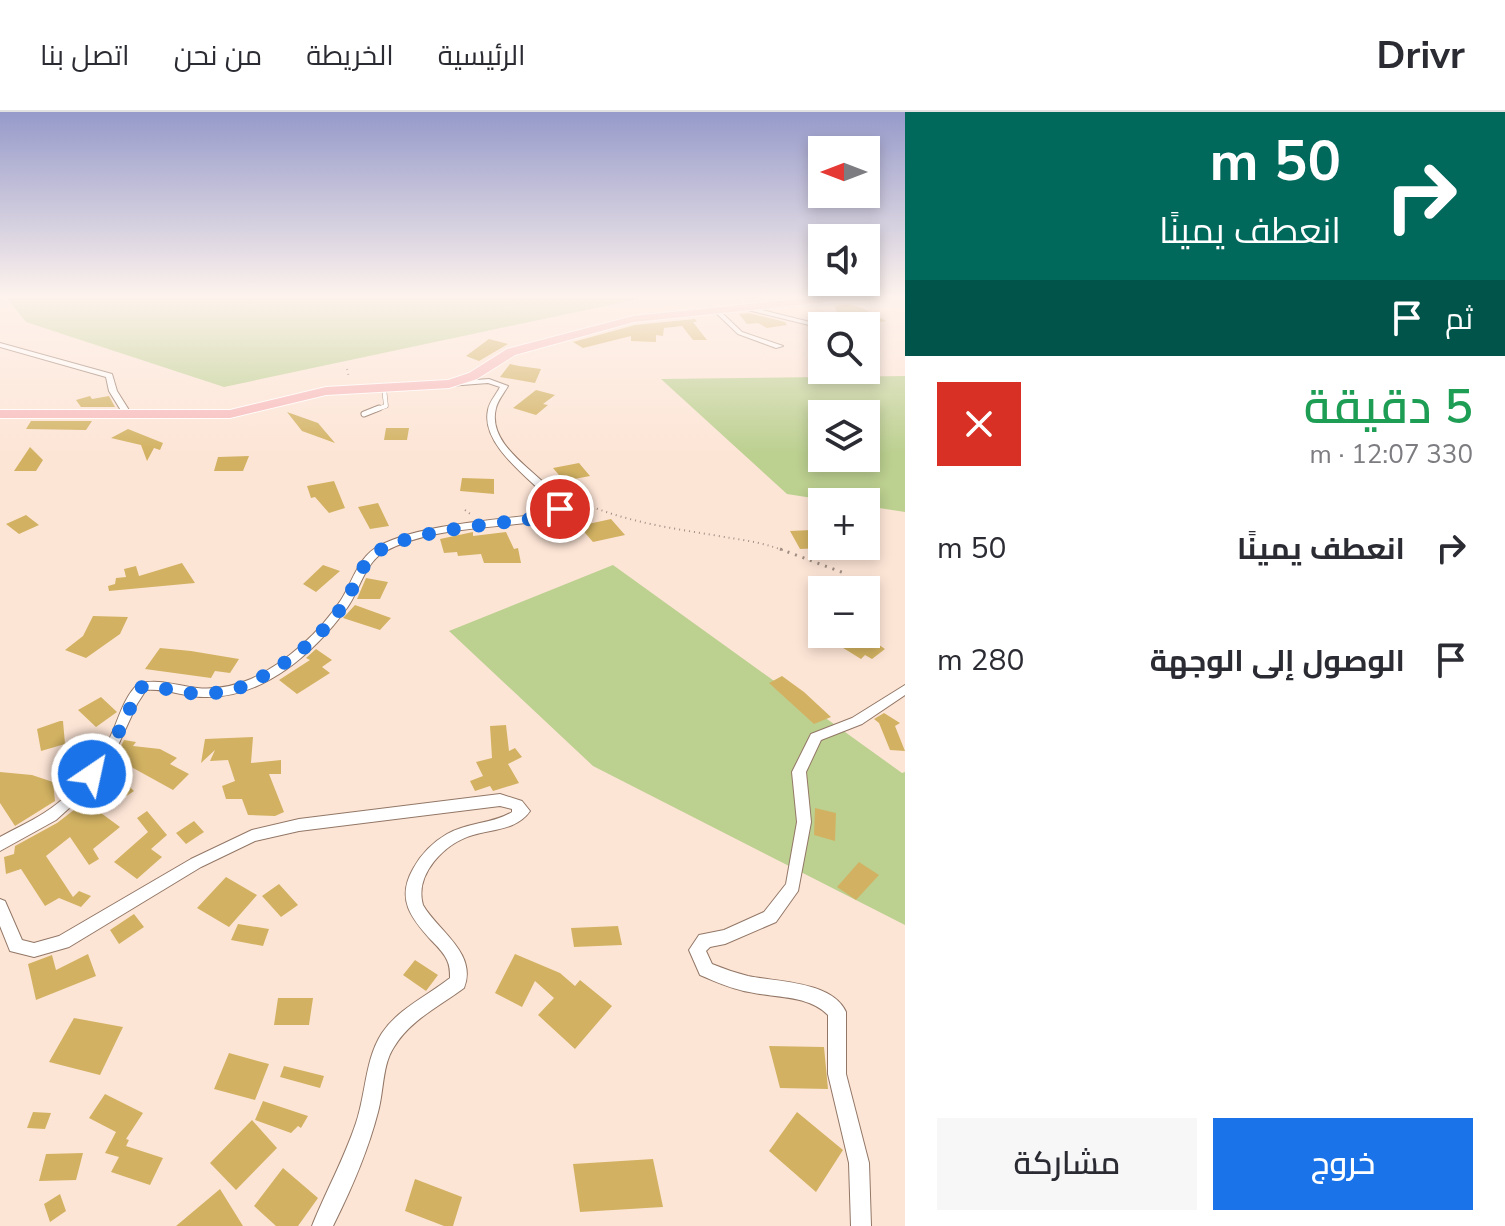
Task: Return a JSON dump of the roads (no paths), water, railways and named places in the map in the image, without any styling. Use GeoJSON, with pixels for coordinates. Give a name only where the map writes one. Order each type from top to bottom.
{"type":"FeatureCollection","features":[{"type":"Feature","properties":{"kind":"main road"},"geometry":{"type":"LineString","coordinates":[[0,414],[230,414],[326,391],[449,384],[473,376],[518,350]]}},
{"type":"Feature","properties":{"kind":"street"},"geometry":{"type":"LineString","coordinates":[[18,350],[109,376],[113,391],[128,415]]}},
{"type":"Feature","properties":{"kind":"street"},"geometry":{"type":"LineString","coordinates":[[0,845],[57,812],[92,774],[113,744],[134,694],[143,686],[158,685],[172,691],[205,693],[241,688],[280,668],[320,631],[346,602],[366,562],[396,542],[555,516],[560,509],[558,500],[541,487],[494,434],[490,416],[494,400],[504,386],[489,381],[449,384]]}},
{"type":"Feature","properties":{"kind":"street"},"geometry":{"type":"LineString","coordinates":[[861,1226],[859,1163],[837,1074],[837,1012],[831,1004],[808,995],[746,984],[706,970],[697,950],[705,940],[725,937],[770,917],[793,886],[804,822],[799,772],[816,737],[857,721],[905,689]]}},
{"type":"Feature","properties":{"kind":"street"},"geometry":{"type":"LineString","coordinates":[[0,906],[16,946],[34,950],[63,942],[196,863],[252,836],[299,825],[500,800],[517,805],[523,811],[515,819],[501,825],[470,830],[454,838],[428,857],[416,872],[411,894],[422,918],[456,960],[458,982],[432,1004],[410,1013],[386,1043],[369,1112],[347,1178],[322,1226]]}},
{"type":"Feature","properties":{"kind":"lane"},"geometry":{"type":"LineString","coordinates":[[364,414],[386,406],[384,388]]}}]}
